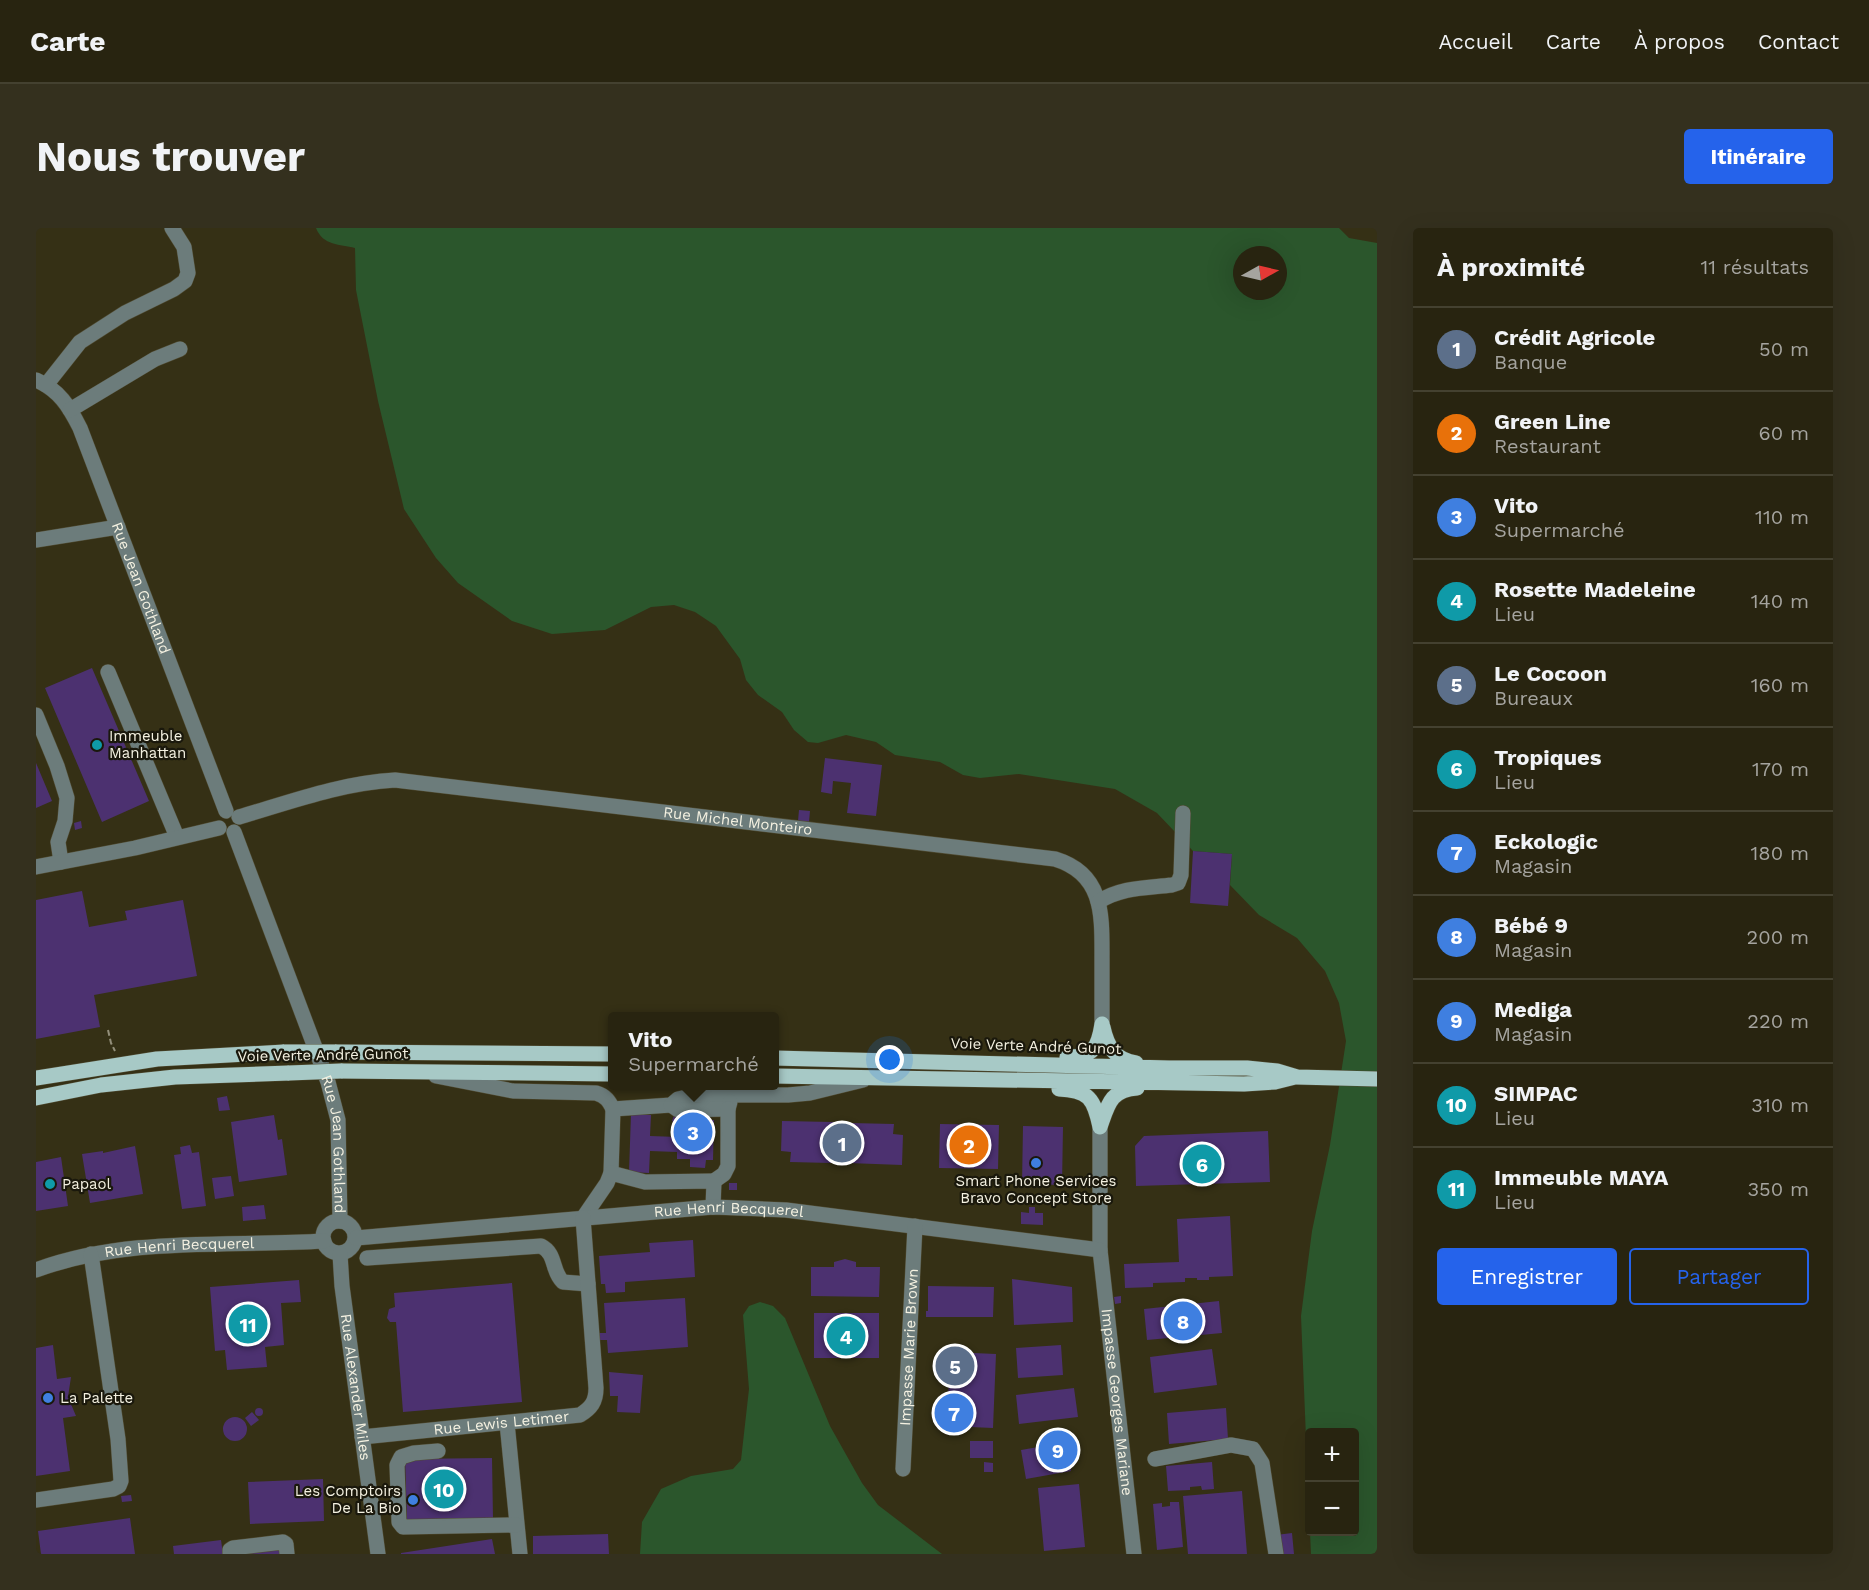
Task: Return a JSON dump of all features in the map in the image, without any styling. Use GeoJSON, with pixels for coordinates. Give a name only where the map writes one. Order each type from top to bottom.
{"type":"FeatureCollection","features":[{"type":"Feature","properties":{"kind":"main road"},"geometry":{"type":"LineString","coordinates":[[976,1062],[989,1056],[1083,1056],[1093,1051],[1096,1046],[1102,1024]]}},
{"type":"Feature","properties":{"kind":"main road"},"geometry":{"type":"LineString","coordinates":[[1102,1024],[1109,1047],[1120,1059],[1131,1063],[1169,1068]]}},
{"type":"Feature","properties":{"kind":"main road","name":"Voie Verte André Gunot"},"geometry":{"type":"LineString","coordinates":[[36,1078],[128,1062],[284,1052],[608,1054]]}},
{"type":"Feature","properties":{"kind":"main road","name":"Voie Verte André Gunot"},"geometry":{"type":"LineString","coordinates":[[779,1058],[1247,1068],[1277,1071],[1297,1077]]}},
{"type":"Feature","properties":{"kind":"main road","name":"Voie Verte André Gunot"},"geometry":{"type":"LineString","coordinates":[[36,1098],[101,1085],[175,1077],[341,1071],[608,1074]]}},
{"type":"Feature","properties":{"kind":"main road","name":"Voie Verte André Gunot"},"geometry":{"type":"LineString","coordinates":[[779,1076],[1244,1084],[1275,1082],[1297,1077],[1377,1078]]}},
{"type":"Feature","properties":{"kind":"main road"},"geometry":{"type":"LineString","coordinates":[[970,1078],[993,1086],[1080,1091],[1093,1103],[1100,1127]]}},
{"type":"Feature","properties":{"kind":"main road"},"geometry":{"type":"LineString","coordinates":[[1100,1127],[1117,1093],[1126,1089],[1161,1087],[1177,1083]]}},
{"type":"Feature","properties":{"kind":"street"},"geometry":{"type":"LineString","coordinates":[[41,382],[80,342],[125,313],[174,289],[185,281],[188,273],[184,247],[172,228]]}},
{"type":"Feature","properties":{"kind":"street"},"geometry":{"type":"LineString","coordinates":[[70,410],[155,359],[180,349]]}},
{"type":"Feature","properties":{"kind":"street","name":"Rue Jean Gothland"},"geometry":{"type":"LineString","coordinates":[[41,382],[55,391],[80,428],[232,814]]}},
{"type":"Feature","properties":{"kind":"street"},"geometry":{"type":"LineString","coordinates":[[36,540],[118,527]]}},
{"type":"Feature","properties":{"kind":"street"},"geometry":{"type":"LineString","coordinates":[[108,672],[177,837]]}},
{"type":"Feature","properties":{"kind":"street"},"geometry":{"type":"LineString","coordinates":[[36,715],[57,766],[67,798],[65,821],[58,842],[61,862]]}},
{"type":"Feature","properties":{"kind":"street","name":"Rue Michel Monteiro"},"geometry":{"type":"LineString","coordinates":[[232,814],[353,784],[394,780],[1055,859],[1076,868],[1087,878],[1098,902],[1102,932],[1102,1024]]}},
{"type":"Feature","properties":{"kind":"street"},"geometry":{"type":"LineString","coordinates":[[1098,902],[1123,890],[1178,883],[1181,875],[1183,813]]}},
{"type":"Feature","properties":{"kind":"street"},"geometry":{"type":"LineString","coordinates":[[36,867],[177,837],[239,828],[232,814]]}},
{"type":"Feature","properties":{"kind":"street","name":"Rue Jean Gothland"},"geometry":{"type":"LineString","coordinates":[[227,830],[310,1032],[331,1094],[338,1120],[340,1221]]}},
{"type":"Feature","properties":{"kind":"street"},"geometry":{"type":"LineString","coordinates":[[418,1072],[513,1091],[596,1093],[608,1100],[613,1109],[611,1173],[608,1183],[583,1218]]}},
{"type":"Feature","properties":{"kind":"street"},"geometry":{"type":"LineString","coordinates":[[613,1109],[671,1105],[678,1099],[695,1095],[731,1103],[810,1093],[872,1077]]}},
{"type":"Feature","properties":{"kind":"street"},"geometry":{"type":"LineString","coordinates":[[611,1173],[645,1182],[714,1181],[724,1174],[728,1166],[731,1103]]}},
{"type":"Feature","properties":{"kind":"street","name":"Impasse Georges Mariane"},"geometry":{"type":"LineString","coordinates":[[1100,1127],[1100,1250],[1134,1554]]}},
{"type":"Feature","properties":{"kind":"street"},"geometry":{"type":"LineString","coordinates":[[713,1207],[714,1181]]}},
{"type":"Feature","properties":{"kind":"street","name":"Rue Henri Becquerel"},"geometry":{"type":"LineString","coordinates":[[356,1238],[713,1207],[766,1208],[1100,1250]]}},
{"type":"Feature","properties":{"kind":"street","name":"Rue Lewis Letimer"},"geometry":{"type":"LineString","coordinates":[[362,1437],[580,1416],[593,1404],[596,1388],[583,1218]]}},
{"type":"Feature","properties":{"kind":"street"},"geometry":{"type":"LineString","coordinates":[[335,1221],[340,1221],[353,1228],[356,1238],[349,1251],[340,1254],[329,1250],[324,1241],[324,1231],[335,1221]]}},
{"type":"Feature","properties":{"kind":"street","name":"Impasse Marie Brown"},"geometry":{"type":"LineString","coordinates":[[903,1468],[915,1227]]}},
{"type":"Feature","properties":{"kind":"street","name":"Rue Henri Becquerel"},"geometry":{"type":"LineString","coordinates":[[36,1270],[91,1254],[134,1249],[324,1241]]}},
{"type":"Feature","properties":{"kind":"street"},"geometry":{"type":"LineString","coordinates":[[367,1258],[541,1246],[548,1249],[552,1255],[556,1273],[563,1282],[588,1284]]}},
{"type":"Feature","properties":{"kind":"street"},"geometry":{"type":"LineString","coordinates":[[36,1500],[113,1489],[122,1481],[91,1254]]}},
{"type":"Feature","properties":{"kind":"street","name":"Rue Alexander Miles"},"geometry":{"type":"LineString","coordinates":[[340,1254],[342,1286],[378,1554]]}},
{"type":"Feature","properties":{"kind":"street"},"geometry":{"type":"LineString","coordinates":[[507,1423],[519,1554]]}},
{"type":"Feature","properties":{"kind":"street"},"geometry":{"type":"LineString","coordinates":[[1155,1459],[1231,1445],[1253,1449],[1262,1463],[1276,1554]]}},
{"type":"Feature","properties":{"kind":"street"},"geometry":{"type":"LineString","coordinates":[[438,1451],[401,1457],[397,1465],[399,1522],[404,1527],[516,1525]]}},
{"type":"Feature","properties":{"kind":"street"},"geometry":{"type":"LineString","coordinates":[[230,1554],[233,1548],[283,1542],[286,1544],[287,1554]]}},
{"type":"Feature","properties":{"kind":"path"},"geometry":{"type":"LineString","coordinates":[[108,1030],[114,1050],[128,1062]]}},
{"type":"Feature","properties":{"kind":"green space"},"geometry":{"type":"Polygon","coordinates":[[[316,228],[1339,228],[1349,238],[1377,243],[1377,1554],[1311,1554],[1310,1536],[1359,1536],[1359,1428],[1306,1428],[1301,1316],[1312,1231],[1330,1145],[1346,1041],[1339,1003],[1325,971],[1297,938],[1259,915],[1230,885],[1232,854],[1193,851],[1157,813],[1115,789],[1019,774],[980,778],[963,775],[940,762],[895,755],[876,742],[846,735],[818,743],[808,742],[794,730],[782,712],[758,695],[746,680],[740,659],[716,626],[695,612],[674,605],[651,607],[605,630],[552,634],[512,621],[458,583],[436,558],[404,509],[378,401],[356,290],[355,248],[332,243],[323,238],[316,228]]]}},
{"type":"Feature","properties":{"kind":"green space"},"geometry":{"type":"Polygon","coordinates":[[[760,1302],[773,1306],[785,1318],[830,1426],[862,1483],[878,1505],[942,1554],[640,1554],[642,1522],[661,1489],[691,1476],[733,1469],[741,1460],[749,1389],[743,1315],[749,1306],[760,1302]]]}},
{"type":"Feature","properties":{"kind":"building","name":"Immeuble Manhattan"},"geometry":{"type":"Polygon","coordinates":[[[92,668],[149,801],[102,822],[45,688],[92,668]]]}},
{"type":"Feature","properties":{"kind":"building"},"geometry":{"type":"Polygon","coordinates":[[[825,758],[882,765],[876,816],[847,813],[851,783],[833,781],[832,794],[821,792],[825,758]]]}},
{"type":"Feature","properties":{"kind":"building"},"geometry":{"type":"Polygon","coordinates":[[[36,763],[52,801],[36,808],[36,763]]]}},
{"type":"Feature","properties":{"kind":"building"},"geometry":{"type":"Polygon","coordinates":[[[799,810],[810,811],[809,822],[798,821],[799,810]]]}},
{"type":"Feature","properties":{"kind":"building"},"geometry":{"type":"Polygon","coordinates":[[[81,821],[82,828],[75,830],[74,823],[81,821]]]}},
{"type":"Feature","properties":{"kind":"building"},"geometry":{"type":"Polygon","coordinates":[[[1193,851],[1232,854],[1228,906],[1190,903],[1193,851]]]}},
{"type":"Feature","properties":{"kind":"building"},"geometry":{"type":"Polygon","coordinates":[[[82,891],[89,927],[127,920],[125,911],[183,900],[197,976],[94,995],[100,1027],[36,1039],[36,900],[82,891]]]}},
{"type":"Feature","properties":{"kind":"building"},"geometry":{"type":"Polygon","coordinates":[[[227,1096],[230,1110],[219,1111],[217,1098],[227,1096]]]}},
{"type":"Feature","properties":{"kind":"building"},"geometry":{"type":"Polygon","coordinates":[[[631,1114],[651,1115],[650,1136],[678,1137],[678,1126],[672,1121],[674,1115],[682,1114],[685,1120],[714,1120],[713,1160],[706,1160],[705,1168],[690,1167],[690,1159],[677,1159],[677,1152],[650,1151],[649,1173],[629,1172],[631,1114]]]}},
{"type":"Feature","properties":{"kind":"building"},"geometry":{"type":"Polygon","coordinates":[[[274,1115],[278,1140],[282,1139],[287,1175],[239,1182],[231,1122],[274,1115]]]}},
{"type":"Feature","properties":{"kind":"building"},"geometry":{"type":"Polygon","coordinates":[[[782,1121],[833,1122],[839,1128],[850,1131],[850,1123],[894,1124],[893,1134],[903,1135],[902,1165],[848,1163],[849,1153],[831,1163],[790,1162],[791,1152],[781,1151],[782,1121]]]}},
{"type":"Feature","properties":{"kind":"building"},"geometry":{"type":"Polygon","coordinates":[[[940,1124],[999,1125],[998,1169],[939,1168],[940,1124]]]}},
{"type":"Feature","properties":{"kind":"building"},"geometry":{"type":"Polygon","coordinates":[[[1023,1126],[1063,1127],[1062,1185],[1022,1184],[1023,1126]]]}},
{"type":"Feature","properties":{"kind":"building"},"geometry":{"type":"Polygon","coordinates":[[[1268,1131],[1270,1182],[1136,1186],[1135,1146],[1144,1136],[1268,1131]]]}},
{"type":"Feature","properties":{"kind":"building"},"geometry":{"type":"Polygon","coordinates":[[[190,1145],[192,1153],[199,1152],[206,1206],[182,1209],[174,1155],[181,1154],[180,1147],[190,1145]]]}},
{"type":"Feature","properties":{"kind":"building"},"geometry":{"type":"Polygon","coordinates":[[[135,1146],[143,1194],[90,1203],[82,1154],[103,1151],[103,1153],[135,1146]]]}},
{"type":"Feature","properties":{"kind":"building","name":"Papaol"},"geometry":{"type":"Polygon","coordinates":[[[61,1157],[68,1206],[36,1211],[36,1162],[61,1157]]]}},
{"type":"Feature","properties":{"kind":"building"},"geometry":{"type":"Polygon","coordinates":[[[231,1176],[234,1196],[215,1199],[212,1178],[231,1176]]]}},
{"type":"Feature","properties":{"kind":"building"},"geometry":{"type":"Polygon","coordinates":[[[729,1183],[737,1183],[737,1190],[729,1190],[729,1183]]]}},
{"type":"Feature","properties":{"kind":"building"},"geometry":{"type":"Polygon","coordinates":[[[264,1205],[266,1219],[243,1221],[242,1207],[264,1205]]]}},
{"type":"Feature","properties":{"kind":"building"},"geometry":{"type":"Polygon","coordinates":[[[1029,1207],[1035,1207],[1035,1213],[1043,1213],[1043,1225],[1021,1224],[1021,1212],[1029,1213],[1029,1207]]]}},
{"type":"Feature","properties":{"kind":"building"},"geometry":{"type":"Polygon","coordinates":[[[1230,1216],[1233,1276],[1209,1277],[1209,1280],[1185,1278],[1185,1282],[1153,1283],[1153,1287],[1125,1288],[1124,1264],[1179,1262],[1177,1219],[1230,1216]]]}},
{"type":"Feature","properties":{"kind":"building"},"geometry":{"type":"Polygon","coordinates":[[[693,1240],[695,1277],[625,1282],[625,1292],[606,1293],[605,1284],[601,1284],[599,1256],[650,1252],[649,1243],[693,1240]]]}},
{"type":"Feature","properties":{"kind":"building"},"geometry":{"type":"Polygon","coordinates":[[[845,1259],[856,1262],[856,1267],[880,1267],[879,1297],[811,1296],[811,1267],[834,1267],[834,1262],[845,1259]]]}},
{"type":"Feature","properties":{"kind":"building"},"geometry":{"type":"Polygon","coordinates":[[[1012,1279],[1072,1287],[1073,1322],[1014,1325],[1012,1279]]]}},
{"type":"Feature","properties":{"kind":"building"},"geometry":{"type":"Polygon","coordinates":[[[299,1280],[301,1302],[281,1303],[284,1345],[265,1347],[267,1367],[227,1370],[225,1350],[215,1351],[210,1287],[299,1280]]]}},
{"type":"Feature","properties":{"kind":"building"},"geometry":{"type":"Polygon","coordinates":[[[512,1283],[522,1402],[403,1412],[396,1322],[390,1322],[387,1318],[389,1309],[395,1307],[394,1293],[512,1283]]]}},
{"type":"Feature","properties":{"kind":"building"},"geometry":{"type":"Polygon","coordinates":[[[928,1286],[994,1287],[993,1317],[926,1317],[928,1286]]]}},
{"type":"Feature","properties":{"kind":"building"},"geometry":{"type":"Polygon","coordinates":[[[1121,1296],[1121,1303],[1115,1304],[1114,1297],[1121,1296]]]}},
{"type":"Feature","properties":{"kind":"building"},"geometry":{"type":"Polygon","coordinates":[[[685,1298],[688,1347],[608,1353],[607,1340],[597,1340],[596,1333],[606,1333],[604,1303],[685,1298]]]}},
{"type":"Feature","properties":{"kind":"building"},"geometry":{"type":"Polygon","coordinates":[[[1219,1301],[1222,1333],[1147,1340],[1144,1309],[1219,1301]]]}},
{"type":"Feature","properties":{"kind":"building"},"geometry":{"type":"Polygon","coordinates":[[[814,1313],[879,1313],[879,1358],[814,1358],[814,1313]]]}},
{"type":"Feature","properties":{"kind":"building","name":"La Palette"},"geometry":{"type":"Polygon","coordinates":[[[53,1345],[57,1379],[71,1377],[68,1397],[76,1416],[63,1418],[70,1471],[36,1476],[36,1348],[53,1345]]]}},
{"type":"Feature","properties":{"kind":"building"},"geometry":{"type":"Polygon","coordinates":[[[1061,1345],[1063,1375],[1018,1378],[1016,1348],[1061,1345]]]}},
{"type":"Feature","properties":{"kind":"building"},"geometry":{"type":"Polygon","coordinates":[[[1212,1349],[1217,1385],[1154,1393],[1150,1357],[1212,1349]]]}},
{"type":"Feature","properties":{"kind":"building"},"geometry":{"type":"Polygon","coordinates":[[[950,1352],[996,1354],[993,1428],[947,1426],[950,1352]]]}},
{"type":"Feature","properties":{"kind":"building"},"geometry":{"type":"Polygon","coordinates":[[[609,1372],[643,1375],[640,1413],[617,1412],[618,1396],[610,1396],[609,1372]]]}},
{"type":"Feature","properties":{"kind":"building"},"geometry":{"type":"Polygon","coordinates":[[[1074,1388],[1078,1417],[1019,1424],[1016,1395],[1074,1388]]]}},
{"type":"Feature","properties":{"kind":"building"},"geometry":{"type":"Polygon","coordinates":[[[259,1408],[263,1412],[259,1416],[255,1412],[259,1408]]]}},
{"type":"Feature","properties":{"kind":"building"},"geometry":{"type":"Polygon","coordinates":[[[1226,1408],[1228,1439],[1169,1444],[1167,1413],[1226,1408]]]}},
{"type":"Feature","properties":{"kind":"building"},"geometry":{"type":"Polygon","coordinates":[[[252,1412],[259,1420],[251,1426],[245,1418],[252,1412]]]}},
{"type":"Feature","properties":{"kind":"building"},"geometry":{"type":"Polygon","coordinates":[[[235,1417],[244,1420],[247,1429],[244,1438],[235,1441],[226,1438],[223,1429],[226,1420],[235,1417]]]}},
{"type":"Feature","properties":{"kind":"building"},"geometry":{"type":"Polygon","coordinates":[[[970,1441],[993,1441],[993,1458],[970,1458],[970,1441]]]}},
{"type":"Feature","properties":{"kind":"building"},"geometry":{"type":"Polygon","coordinates":[[[1067,1442],[1071,1471],[1026,1479],[1021,1450],[1067,1442]]]}},
{"type":"Feature","properties":{"kind":"building"},"geometry":{"type":"Polygon","coordinates":[[[492,1458],[493,1519],[407,1520],[405,1459],[492,1458]]]}},
{"type":"Feature","properties":{"kind":"building"},"geometry":{"type":"Polygon","coordinates":[[[984,1462],[993,1463],[993,1472],[984,1472],[984,1462]]]}},
{"type":"Feature","properties":{"kind":"building"},"geometry":{"type":"Polygon","coordinates":[[[1212,1462],[1214,1489],[1202,1490],[1201,1486],[1190,1487],[1190,1490],[1168,1491],[1166,1466],[1212,1462]]]}},
{"type":"Feature","properties":{"kind":"building"},"geometry":{"type":"Polygon","coordinates":[[[323,1479],[324,1521],[250,1524],[248,1482],[323,1479]]]}},
{"type":"Feature","properties":{"kind":"building"},"geometry":{"type":"Polygon","coordinates":[[[1079,1484],[1085,1547],[1044,1551],[1038,1488],[1079,1484]]]}},
{"type":"Feature","properties":{"kind":"building"},"geometry":{"type":"Polygon","coordinates":[[[1242,1491],[1247,1554],[1188,1554],[1183,1496],[1242,1491]]]}},
{"type":"Feature","properties":{"kind":"building"},"geometry":{"type":"Polygon","coordinates":[[[131,1495],[132,1501],[122,1502],[121,1496],[131,1495]]]}},
{"type":"Feature","properties":{"kind":"building"},"geometry":{"type":"Polygon","coordinates":[[[1170,1502],[1179,1502],[1183,1547],[1157,1550],[1153,1504],[1162,1503],[1162,1507],[1170,1506],[1170,1502]]]}},
{"type":"Feature","properties":{"kind":"building"},"geometry":{"type":"Polygon","coordinates":[[[130,1518],[135,1554],[41,1554],[38,1531],[130,1518]]]}},
{"type":"Feature","properties":{"kind":"building"},"geometry":{"type":"Polygon","coordinates":[[[1292,1533],[1294,1554],[1278,1554],[1276,1535],[1292,1533]]]}},
{"type":"Feature","properties":{"kind":"building"},"geometry":{"type":"Polygon","coordinates":[[[608,1534],[609,1554],[533,1554],[533,1536],[608,1534]]]}},
{"type":"Feature","properties":{"kind":"building"},"geometry":{"type":"Polygon","coordinates":[[[492,1539],[495,1554],[401,1554],[401,1553],[492,1539]]]}},
{"type":"Feature","properties":{"kind":"building"},"geometry":{"type":"Polygon","coordinates":[[[221,1540],[223,1554],[174,1554],[173,1546],[221,1540]]]}},
{"type":"Feature","properties":{"kind":"building"},"geometry":{"type":"Polygon","coordinates":[[[282,1546],[284,1554],[235,1554],[282,1546]]]}},
{"type":"Feature","properties":{"kind":"place","name":"Immeuble Manhattan"},"geometry":{"type":"Point","coordinates":[97,745]}},
{"type":"Feature","properties":{"kind":"place","name":"Vito"},"geometry":{"type":"Point","coordinates":[693,1132]}},
{"type":"Feature","properties":{"kind":"place","name":"Crédit Agricole"},"geometry":{"type":"Point","coordinates":[842,1143]}},
{"type":"Feature","properties":{"kind":"place","name":"Green Line"},"geometry":{"type":"Point","coordinates":[969,1145]}},
{"type":"Feature","properties":{"kind":"place","name":"Smart Phone Services Bravo Concept Store"},"geometry":{"type":"Point","coordinates":[1036,1163]}},
{"type":"Feature","properties":{"kind":"place","name":"Tropiques"},"geometry":{"type":"Point","coordinates":[1202,1164]}},
{"type":"Feature","properties":{"kind":"place","name":"Papaol"},"geometry":{"type":"Point","coordinates":[50,1184]}},
{"type":"Feature","properties":{"kind":"place","name":"Bébé 9"},"geometry":{"type":"Point","coordinates":[1183,1321]}},
{"type":"Feature","properties":{"kind":"place","name":"Immeuble MAYA"},"geometry":{"type":"Point","coordinates":[248,1324]}},
{"type":"Feature","properties":{"kind":"place","name":"Rosette Madeleine"},"geometry":{"type":"Point","coordinates":[846,1336]}},
{"type":"Feature","properties":{"kind":"place","name":"Le Cocoon"},"geometry":{"type":"Point","coordinates":[955,1366]}},
{"type":"Feature","properties":{"kind":"place","name":"La Palette"},"geometry":{"type":"Point","coordinates":[48,1398]}},
{"type":"Feature","properties":{"kind":"place","name":"Eckologic"},"geometry":{"type":"Point","coordinates":[954,1413]}},
{"type":"Feature","properties":{"kind":"place","name":"Mediga"},"geometry":{"type":"Point","coordinates":[1058,1450]}},
{"type":"Feature","properties":{"kind":"place","name":"SIMPAC"},"geometry":{"type":"Point","coordinates":[444,1489]}},
{"type":"Feature","properties":{"kind":"place","name":"Les Comptoirs De La Bio"},"geometry":{"type":"Point","coordinates":[413,1500]}}]}
